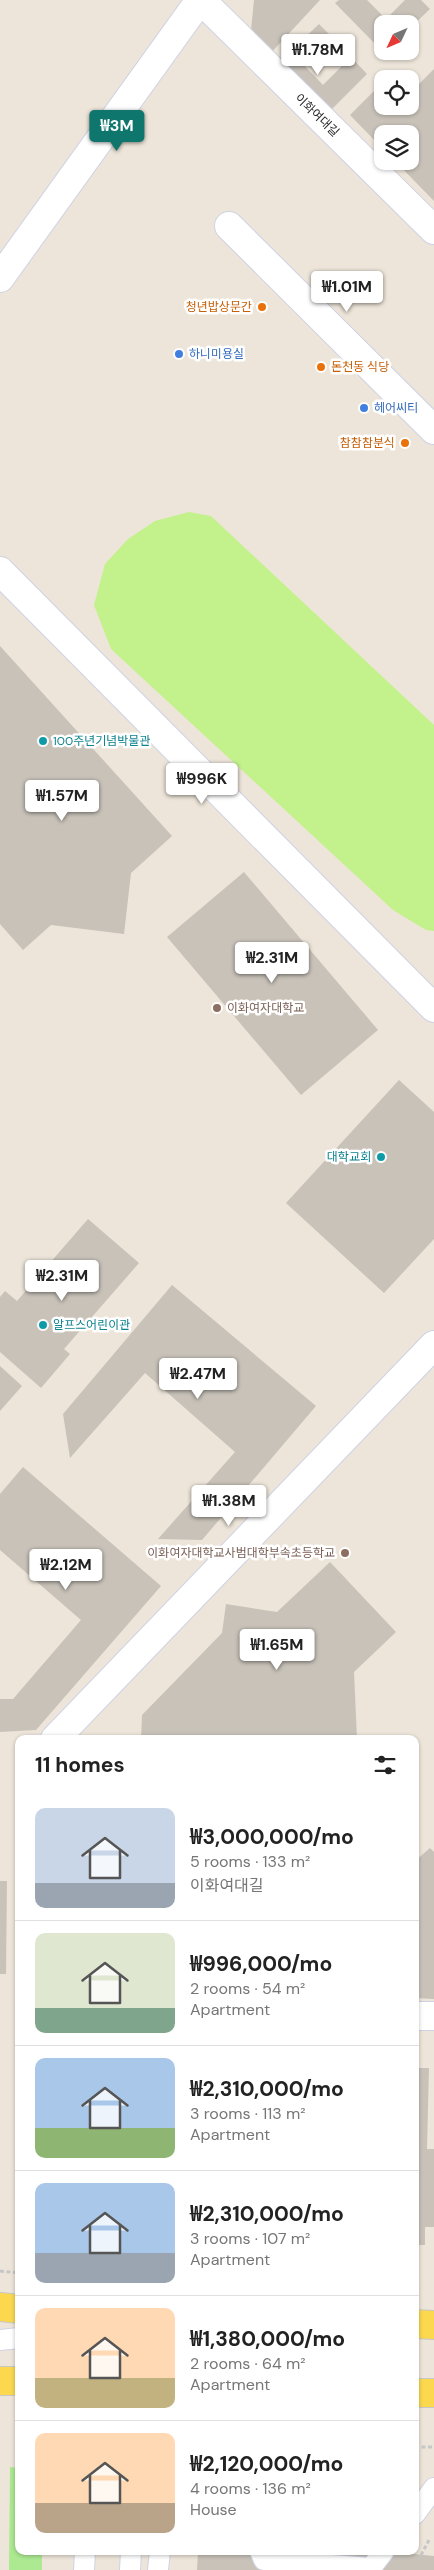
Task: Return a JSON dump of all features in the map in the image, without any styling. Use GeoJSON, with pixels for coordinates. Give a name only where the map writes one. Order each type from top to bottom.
{"type":"FeatureCollection","features":[{"type":"Feature","properties":{"kind":"main road"},"geometry":{"type":"LineString","coordinates":[[0,2307],[15,2309]]}},
{"type":"Feature","properties":{"kind":"main road"},"geometry":{"type":"LineString","coordinates":[[419,2324],[434,2325]]}},
{"type":"Feature","properties":{"kind":"main road"},"geometry":{"type":"LineString","coordinates":[[0,2381],[15,2381]]}},
{"type":"Feature","properties":{"kind":"main road"},"geometry":{"type":"LineString","coordinates":[[419,2393],[434,2393]]}},
{"type":"Feature","properties":{"kind":"street","name":"이화여대길"},"geometry":{"type":"LineString","coordinates":[[200,0],[434,230]]}},
{"type":"Feature","properties":{"kind":"street"},"geometry":{"type":"LineString","coordinates":[[0,278],[200,0]]}},
{"type":"Feature","properties":{"kind":"street"},"geometry":{"type":"LineString","coordinates":[[229,226],[434,430]]}},
{"type":"Feature","properties":{"kind":"street"},"geometry":{"type":"LineString","coordinates":[[0,571],[434,1008]]}},
{"type":"Feature","properties":{"kind":"street"},"geometry":{"type":"LineString","coordinates":[[59,1735],[434,1345]]}},
{"type":"Feature","properties":{"kind":"street"},"geometry":{"type":"LineString","coordinates":[[419,2016],[434,2016]]}},
{"type":"Feature","properties":{"kind":"lane"},"geometry":{"type":"LineString","coordinates":[[0,2340],[15,2338]]}},
{"type":"Feature","properties":{"kind":"lane"},"geometry":{"type":"LineString","coordinates":[[419,2486],[434,2487]]}},
{"type":"Feature","properties":{"kind":"lane"},"geometry":{"type":"LineString","coordinates":[[419,2508],[434,2487]]}},
{"type":"Feature","properties":{"kind":"lane"},"geometry":{"type":"LineString","coordinates":[[84,2570],[85,2555]]}},
{"type":"Feature","properties":{"kind":"lane"},"geometry":{"type":"LineString","coordinates":[[130,2570],[131,2555]]}},
{"type":"Feature","properties":{"kind":"lane"},"geometry":{"type":"LineString","coordinates":[[158,2570],[160,2555]]}},
{"type":"Feature","properties":{"kind":"lane"},"geometry":{"type":"LineString","coordinates":[[262,2555],[264,2560],[371,2568],[381,2555]]}},
{"type":"Feature","properties":{"kind":"path"},"geometry":{"type":"LineString","coordinates":[[0,2271],[15,2272]]}},
{"type":"Feature","properties":{"kind":"path"},"geometry":{"type":"LineString","coordinates":[[419,2447],[434,2447]]}},
{"type":"Feature","properties":{"kind":"path"},"geometry":{"type":"LineString","coordinates":[[421,2555],[430,2539]]}},
{"type":"Feature","properties":{"kind":"green space"},"geometry":{"type":"Polygon","coordinates":[[[189,512],[211,516],[434,725],[434,931],[426,930],[393,910],[111,649],[94,605],[105,564],[128,539],[155,521],[189,512]]]}},
{"type":"Feature","properties":{"kind":"green space"},"geometry":{"type":"Polygon","coordinates":[[[10,2467],[15,2468],[15,2555],[42,2555],[42,2570],[9,2570],[10,2467]]]}},
{"type":"Feature","properties":{"kind":"building"},"geometry":{"type":"Polygon","coordinates":[[[254,0],[320,0],[268,56],[250,40],[254,0]]]}},
{"type":"Feature","properties":{"kind":"building"},"geometry":{"type":"Polygon","coordinates":[[[339,0],[367,0],[382,15],[374,15],[374,43],[335,3],[339,0]]]}},
{"type":"Feature","properties":{"kind":"building"},"geometry":{"type":"Polygon","coordinates":[[[405,0],[421,0],[430,9],[419,19],[419,15],[390,15],[405,0]]]}},
{"type":"Feature","properties":{"kind":"building"},"geometry":{"type":"Polygon","coordinates":[[[319,24],[329,34],[301,62],[323,85],[351,57],[367,74],[322,119],[273,68],[319,24]]]}},
{"type":"Feature","properties":{"kind":"building"},"geometry":{"type":"Polygon","coordinates":[[[434,69],[434,201],[404,170],[419,170],[419,125],[374,125],[374,140],[350,115],[374,91],[374,115],[419,115],[419,84],[434,69]]]}},
{"type":"Feature","properties":{"kind":"building","name":"100주년기념박물관"},"geometry":{"type":"Polygon","coordinates":[[[0,646],[172,836],[131,873],[124,934],[51,925],[23,950],[0,924],[0,646]]]}},
{"type":"Feature","properties":{"kind":"building"},"geometry":{"type":"Polygon","coordinates":[[[244,872],[378,1030],[301,1095],[167,937],[244,872]]]}},
{"type":"Feature","properties":{"kind":"building","name":"대학교회"},"geometry":{"type":"Polygon","coordinates":[[[399,1080],[434,1112],[434,1239],[384,1293],[286,1203],[399,1080]]]}},
{"type":"Feature","properties":{"kind":"building","name":"알프스어린이관"},"geometry":{"type":"Polygon","coordinates":[[[88,1219],[139,1263],[64,1349],[70,1354],[41,1388],[0,1352],[0,1297],[5,1291],[17,1301],[88,1219]]]}},
{"type":"Feature","properties":{"kind":"building"},"geometry":{"type":"Polygon","coordinates":[[[172,1285],[316,1406],[202,1540],[158,1539],[235,1452],[145,1373],[70,1458],[63,1414],[172,1285]]]}},
{"type":"Feature","properties":{"kind":"building"},"geometry":{"type":"Polygon","coordinates":[[[0,1366],[22,1386],[0,1411],[0,1366]]]}},
{"type":"Feature","properties":{"kind":"building"},"geometry":{"type":"Polygon","coordinates":[[[23,1467],[161,1586],[36,1730],[0,1732],[0,1699],[13,1699],[81,1620],[0,1550],[0,1494],[23,1467]]]}},
{"type":"Feature","properties":{"kind":"building"},"geometry":{"type":"Polygon","coordinates":[[[330,1562],[396,1632],[354,1672],[357,1735],[141,1735],[142,1715],[222,1633],[226,1604],[277,1612],[330,1562]]]}},
{"type":"Feature","properties":{"kind":"building"},"geometry":{"type":"Polygon","coordinates":[[[430,1848],[434,1852],[434,1999],[419,1998],[419,1858],[430,1848]]]}},
{"type":"Feature","properties":{"kind":"building"},"geometry":{"type":"Polygon","coordinates":[[[0,1881],[7,1881],[6,1974],[0,1974],[0,1881]]]}},
{"type":"Feature","properties":{"kind":"building"},"geometry":{"type":"Polygon","coordinates":[[[419,2068],[429,2068],[427,2149],[434,2149],[434,2227],[425,2227],[425,2245],[419,2245],[419,2068]]]}},
{"type":"Feature","properties":{"kind":"building"},"geometry":{"type":"Polygon","coordinates":[[[198,2555],[434,2556],[434,2570],[197,2570],[198,2555]]]}},
{"type":"Feature","properties":{"kind":"place","name":"청년밥상문간"},"geometry":{"type":"Point","coordinates":[262,307]}},
{"type":"Feature","properties":{"kind":"place","name":"하니미용실"},"geometry":{"type":"Point","coordinates":[179,354]}},
{"type":"Feature","properties":{"kind":"place","name":"돈천동 식당"},"geometry":{"type":"Point","coordinates":[321,367]}},
{"type":"Feature","properties":{"kind":"place","name":"헤어씨티"},"geometry":{"type":"Point","coordinates":[364,408]}},
{"type":"Feature","properties":{"kind":"place","name":"참참참분식"},"geometry":{"type":"Point","coordinates":[405,443]}},
{"type":"Feature","properties":{"kind":"place","name":"100주년기념박물관"},"geometry":{"type":"Point","coordinates":[43,741]}},
{"type":"Feature","properties":{"kind":"place","name":"이화여자대학교"},"geometry":{"type":"Point","coordinates":[217,1008]}},
{"type":"Feature","properties":{"kind":"place","name":"대학교회"},"geometry":{"type":"Point","coordinates":[381,1157]}},
{"type":"Feature","properties":{"kind":"place","name":"알프스어린이관"},"geometry":{"type":"Point","coordinates":[43,1325]}},
{"type":"Feature","properties":{"kind":"place","name":"이화여자대학교사범대학부속초등학교"},"geometry":{"type":"Point","coordinates":[345,1553]}}]}
